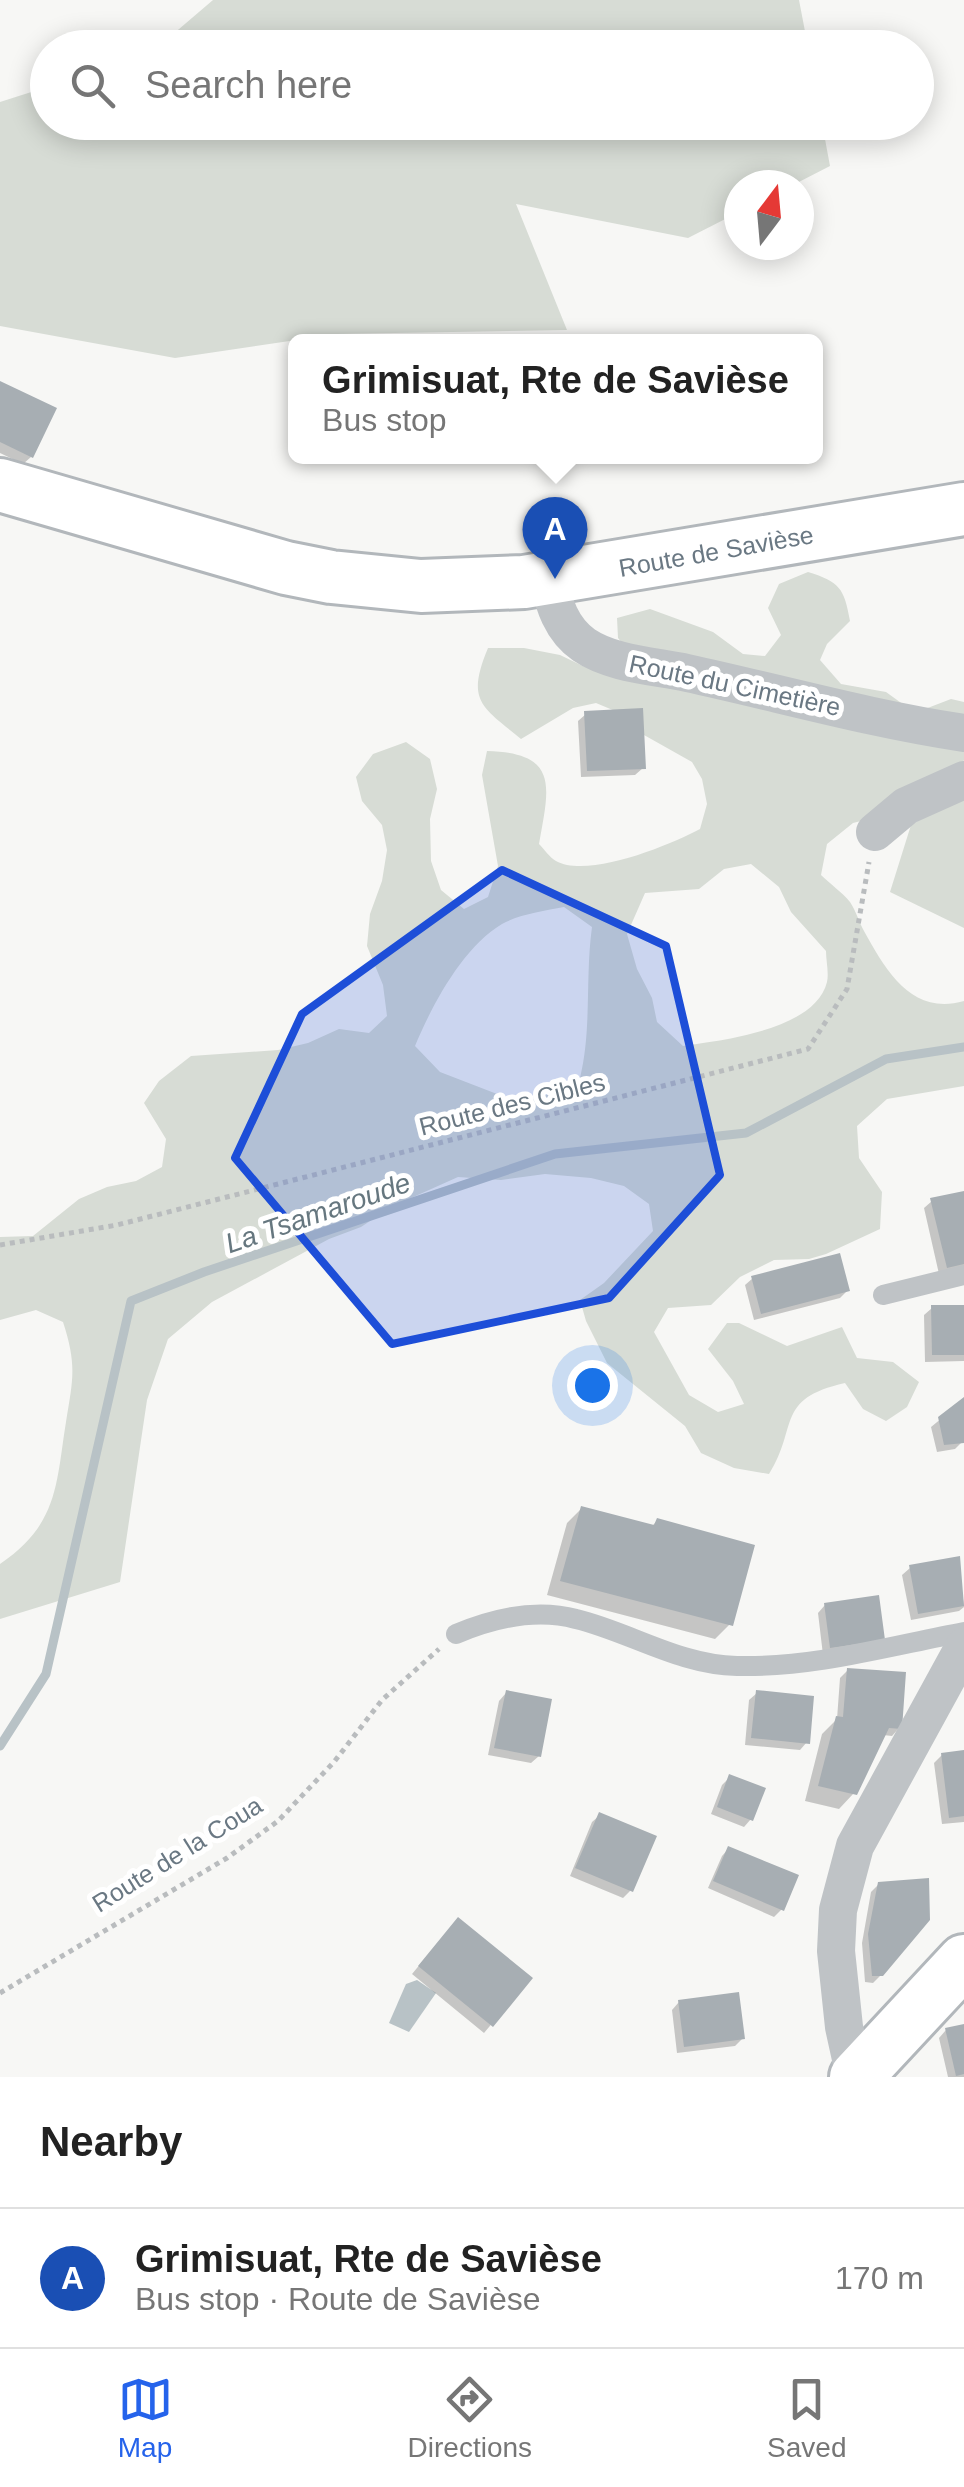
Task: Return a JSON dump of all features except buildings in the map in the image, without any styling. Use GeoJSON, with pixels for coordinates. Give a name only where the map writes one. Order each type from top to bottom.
{"type":"FeatureCollection","features":[{"type":"Feature","properties":{"kind":"street","name":"Route de Savièse"},"geometry":{"type":"LineString","coordinates":[[0,484],[228,553],[331,577],[460,586],[548,579],[964,510]]}},
{"type":"Feature","properties":{"kind":"street","name":"Route du Cimetière"},"geometry":{"type":"LineString","coordinates":[[548,579],[559,617],[571,633],[585,646],[618,659],[964,732]]}},
{"type":"Feature","properties":{"kind":"street"},"geometry":{"type":"LineString","coordinates":[[875,832],[906,806],[964,780]]}},
{"type":"Feature","properties":{"kind":"street"},"geometry":{"type":"LineString","coordinates":[[856,2077],[844,2027],[836,1951],[838,1910],[856,1846],[964,1647]]}},
{"type":"Feature","properties":{"kind":"street"},"geometry":{"type":"LineString","coordinates":[[856,2077],[964,1961]]}},
{"type":"Feature","properties":{"kind":"lane"},"geometry":{"type":"LineString","coordinates":[[883,1295],[964,1275]]}},
{"type":"Feature","properties":{"kind":"lane"},"geometry":{"type":"LineString","coordinates":[[456,1634],[518,1615],[550,1614],[576,1619],[660,1650],[735,1666],[842,1655],[964,1632]]}},
{"type":"Feature","properties":{"kind":"path","name":"Route des Cibles"},"geometry":{"type":"LineString","coordinates":[[0,1245],[117,1225],[808,1049],[847,988],[875,832]]}},
{"type":"Feature","properties":{"kind":"path","name":"Route de la Coua"},"geometry":{"type":"LineString","coordinates":[[0,1993],[227,1858],[278,1821],[334,1762],[382,1700],[456,1634]]}},
{"type":"Feature","properties":{"kind":"highlighted area"},"geometry":{"type":"Polygon","coordinates":[[[502,870],[666,946],[720,1175],[609,1298],[392,1344],[235,1158],[302,1014],[502,870]]]}},
{"type":"Feature","properties":{"kind":"shaded area"},"geometry":{"type":"Polygon","coordinates":[[[213,0],[799,0],[805,30],[178,30],[213,0]]]}},
{"type":"Feature","properties":{"kind":"shaded area"},"geometry":{"type":"Polygon","coordinates":[[[30,92],[30,140],[825,140],[830,166],[814,174],[814,170],[724,170],[724,220],[688,238],[516,204],[567,330],[288,334],[288,341],[175,358],[0,326],[0,102],[30,92]]]}},
{"type":"Feature","properties":{"kind":"shaded area"},"geometry":{"type":"Polygon","coordinates":[[[808,572],[834,583],[843,594],[850,621],[827,644],[820,660],[841,684],[886,692],[904,705],[925,709],[951,699],[964,702],[964,760],[958,775],[885,815],[853,823],[827,844],[821,875],[850,902],[882,961],[903,987],[930,1002],[964,1001],[964,1086],[887,1099],[857,1126],[859,1158],[882,1192],[880,1229],[809,1259],[774,1260],[740,1277],[711,1305],[668,1308],[654,1332],[689,1395],[718,1412],[744,1404],[733,1381],[708,1349],[727,1323],[739,1323],[787,1346],[842,1327],[857,1358],[893,1362],[919,1382],[907,1407],[886,1421],[863,1409],[845,1383],[807,1397],[798,1406],[769,1474],[734,1468],[701,1453],[685,1426],[607,1363],[580,1300],[604,1283],[653,1231],[649,1204],[624,1186],[591,1178],[545,1174],[501,1180],[458,1177],[391,1207],[361,1227],[329,1239],[212,1302],[168,1339],[147,1400],[120,1582],[0,1619],[0,1564],[34,1534],[51,1501],[72,1372],[63,1322],[36,1310],[0,1320],[0,1237],[33,1236],[79,1199],[107,1187],[136,1181],[162,1167],[166,1139],[144,1103],[159,1081],[191,1056],[278,1050],[308,1043],[339,1029],[369,1033],[387,1016],[383,985],[367,946],[370,914],[382,881],[387,850],[382,825],[362,801],[356,777],[373,754],[406,742],[430,759],[437,789],[430,819],[431,861],[441,890],[464,909],[488,897],[498,866],[482,775],[487,751],[511,753],[538,766],[546,790],[539,844],[556,861],[588,866],[608,863],[650,851],[700,829],[707,804],[702,779],[692,762],[644,735],[627,716],[596,703],[573,708],[521,739],[496,718],[481,701],[478,691],[488,648],[524,648],[560,655],[635,681],[630,653],[618,638],[617,618],[650,609],[713,632],[743,654],[765,656],[781,635],[768,608],[779,584],[808,572]],[[751,864],[724,869],[699,889],[645,893],[627,934],[637,969],[652,998],[657,1022],[683,1046],[743,1036],[787,1022],[819,998],[827,982],[826,951],[791,912],[779,887],[751,864]],[[564,907],[502,924],[462,962],[440,995],[415,1046],[440,1072],[518,1102],[550,1094],[580,1078],[586,1041],[592,927],[564,907]]]}},
{"type":"Feature","properties":{"kind":"shaded area"},"geometry":{"type":"Polygon","coordinates":[[[964,793],[964,928],[890,892],[911,825],[964,793]]]}},
{"type":"Feature","properties":{"kind":"shaded area"},"geometry":{"type":"Polygon","coordinates":[[[417,1980],[436,1993],[409,2032],[389,2023],[406,1984],[417,1980]]]}},
{"type":"Feature","properties":{"kind":"waterway","name":"La Tsamaroude"},"geometry":{"type":"LineString","coordinates":[[0,1746],[46,1674],[131,1301],[204,1272],[555,1154],[746,1133],[886,1059],[964,1047]]}},
{"type":"Feature","properties":{"kind":"place","name":"Grimisuat, Rte de Savièse"},"geometry":{"type":"Point","coordinates":[555,579]}}]}
